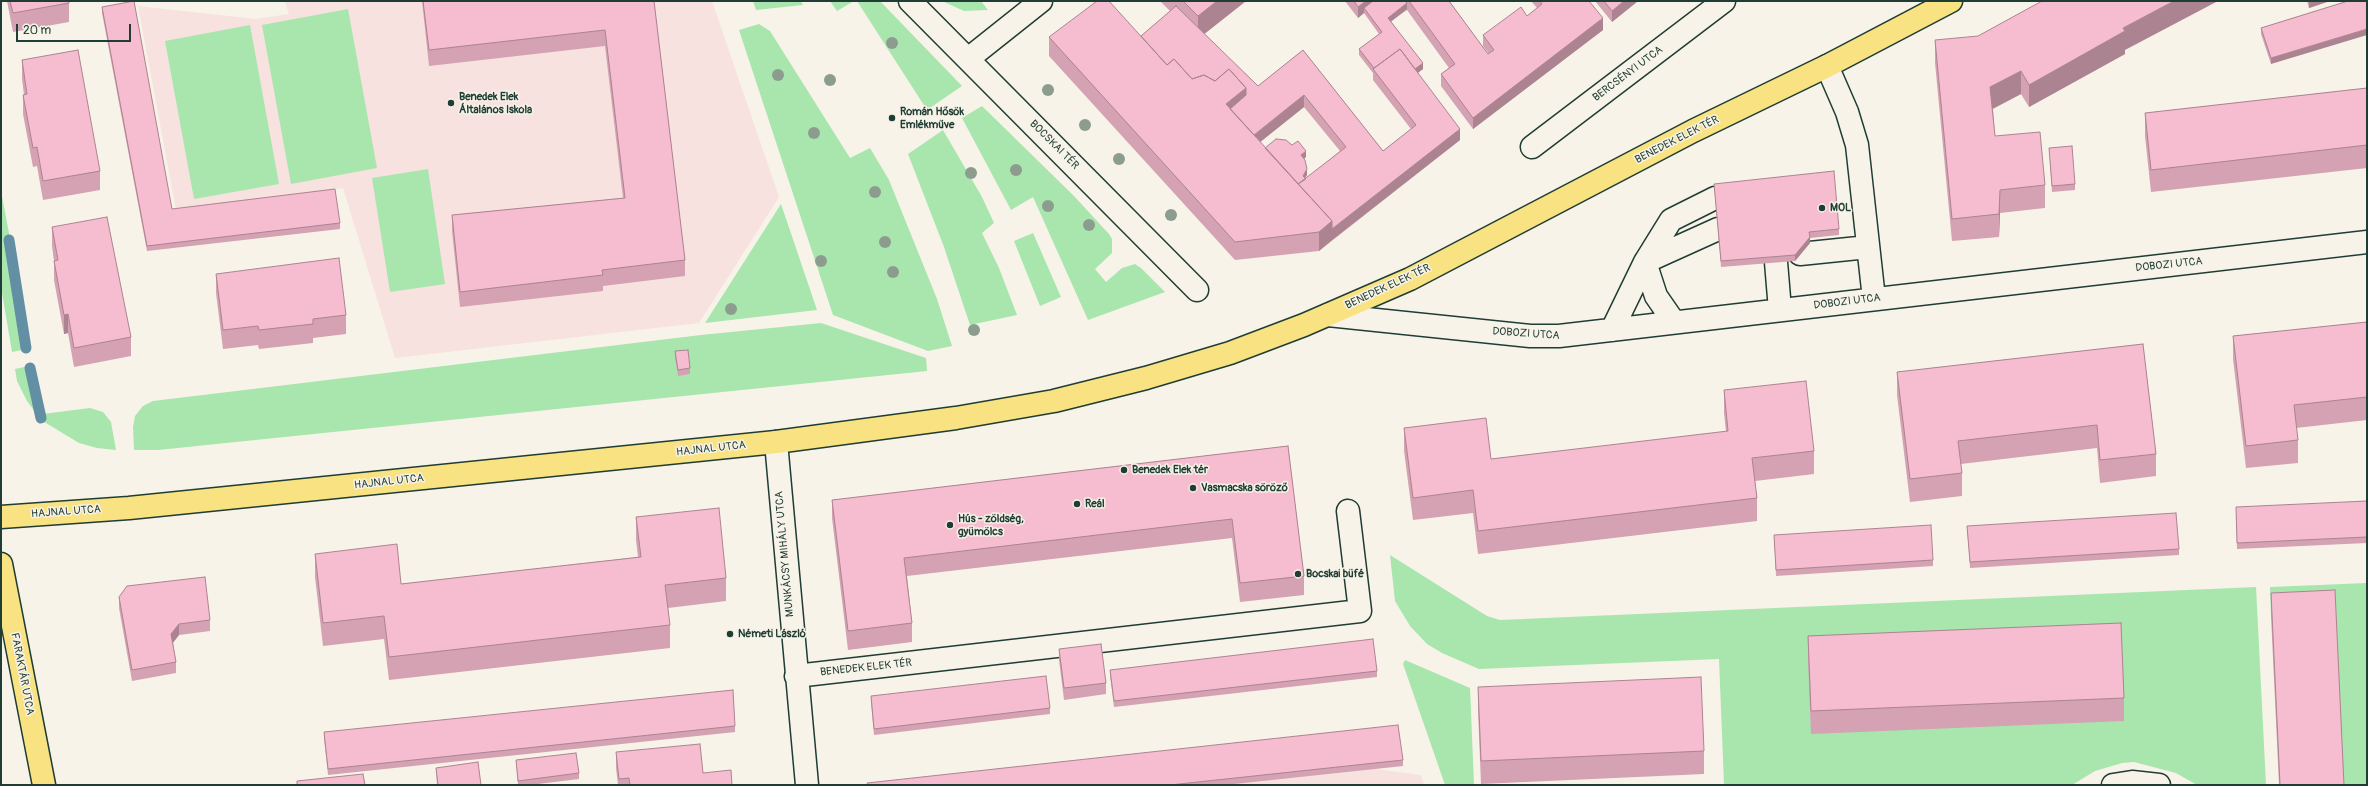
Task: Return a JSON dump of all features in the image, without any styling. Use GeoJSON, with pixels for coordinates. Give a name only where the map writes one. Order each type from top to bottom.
{"type":"FeatureCollection","features":[{"type":"Feature","properties":{"kind":"main road","name":"BENEDEK ELEK TÉR"},"geometry":{"type":"LineString","coordinates":[[776,442],[956,418],[1054,400],[1146,378],[1230,353],[1410,280],[1693,131],[1826,66],[1951,1]]}},
{"type":"Feature","properties":{"kind":"main road","name":"HAJNAL UTCA"},"geometry":{"type":"LineString","coordinates":[[1,517],[145,506],[776,442]]}},
{"type":"Feature","properties":{"kind":"main road","name":"FARAKTÁR UTCA"},"geometry":{"type":"LineString","coordinates":[[1,564],[44,785]]}},
{"type":"Feature","properties":{"kind":"street","name":"BOCSKAI TÉR"},"geometry":{"type":"LineString","coordinates":[[910,1],[1197,290]]}},
{"type":"Feature","properties":{"kind":"street"},"geometry":{"type":"LineString","coordinates":[[968,59],[1041,1]]}},
{"type":"Feature","properties":{"kind":"street","name":"BERCSÉNYI UTCA"},"geometry":{"type":"LineString","coordinates":[[1532,147],[1724,1]]}},
{"type":"Feature","properties":{"kind":"street"},"geometry":{"type":"LineString","coordinates":[[1826,66],[1847,112],[1857,145],[1874,299]]}},
{"type":"Feature","properties":{"kind":"street"},"geometry":{"type":"LineString","coordinates":[[1612,330],[1645,262],[1672,220],[1715,198]]}},
{"type":"Feature","properties":{"kind":"street"},"geometry":{"type":"LineString","coordinates":[[1645,262],[1718,229]]}},
{"type":"Feature","properties":{"kind":"street","name":"DOBOZI UTCA"},"geometry":{"type":"LineString","coordinates":[[1328,314],[1530,336],[1559,336],[2367,242]]}},
{"type":"Feature","properties":{"kind":"street"},"geometry":{"type":"LineString","coordinates":[[1800,254],[1868,247]]}},
{"type":"Feature","properties":{"kind":"street"},"geometry":{"type":"LineString","coordinates":[[1645,262],[1656,296],[1674,322]]}},
{"type":"Feature","properties":{"kind":"street"},"geometry":{"type":"LineString","coordinates":[[1776,262],[1780,310]]}},
{"type":"Feature","properties":{"kind":"street","name":"MUNKÁCSY MIHÁLY UTCA"},"geometry":{"type":"LineString","coordinates":[[776,442],[807,785]]}},
{"type":"Feature","properties":{"kind":"street","name":"BENEDEK ELEK TÉR"},"geometry":{"type":"LineString","coordinates":[[796,676],[1360,611],[1348,511]]}},
{"type":"Feature","properties":{"kind":"street"},"geometry":{"type":"LineString","coordinates":[[2113,785],[2132,782],[2159,785]]}},
{"type":"Feature","properties":{"kind":"shaded area","name":"Benedek Elek Általános Iskola"},"geometry":{"type":"Polygon","coordinates":[[[285,1],[712,1],[779,197],[699,323],[395,358],[343,188],[176,210],[138,6],[256,19],[289,14],[285,1]]]}},
{"type":"Feature","properties":{"kind":"shaded area"},"geometry":{"type":"Polygon","coordinates":[[[1368,768],[1421,775],[1424,785],[1218,785],[1368,768]]]}},
{"type":"Feature","properties":{"kind":"green space"},"geometry":{"type":"Polygon","coordinates":[[[753,1],[801,1],[803,5],[756,10],[753,1]]]}},
{"type":"Feature","properties":{"kind":"green space"},"geometry":{"type":"Polygon","coordinates":[[[830,1],[854,1],[837,11],[830,1]]]}},
{"type":"Feature","properties":{"kind":"green space"},"geometry":{"type":"Polygon","coordinates":[[[857,1],[880,1],[962,86],[927,110],[857,1]]]}},
{"type":"Feature","properties":{"kind":"green space"},"geometry":{"type":"Polygon","coordinates":[[[942,1],[981,1],[988,10],[964,11],[942,1]]]}},
{"type":"Feature","properties":{"kind":"green space"},"geometry":{"type":"Polygon","coordinates":[[[348,9],[377,168],[291,184],[262,25],[348,9]]]}},
{"type":"Feature","properties":{"kind":"green space"},"geometry":{"type":"Polygon","coordinates":[[[759,24],[770,31],[850,158],[870,148],[889,180],[937,299],[952,346],[928,351],[833,315],[739,30],[759,24]]]}},
{"type":"Feature","properties":{"kind":"green space"},"geometry":{"type":"Polygon","coordinates":[[[250,25],[279,184],[194,199],[165,41],[250,25]]]}},
{"type":"Feature","properties":{"kind":"green space"},"geometry":{"type":"Polygon","coordinates":[[[982,106],[1074,196],[1109,234],[1112,239],[1112,253],[1095,269],[1106,282],[1122,268],[1135,264],[1165,292],[1088,320],[1033,197],[1011,210],[962,118],[982,106]]]}},
{"type":"Feature","properties":{"kind":"green space"},"geometry":{"type":"Polygon","coordinates":[[[943,130],[982,197],[994,223],[982,233],[999,268],[1017,315],[970,325],[944,247],[908,154],[943,130]]]}},
{"type":"Feature","properties":{"kind":"green space"},"geometry":{"type":"Polygon","coordinates":[[[428,169],[445,284],[390,292],[372,178],[428,169]]]}},
{"type":"Feature","properties":{"kind":"green space"},"geometry":{"type":"Polygon","coordinates":[[[1,191],[31,348],[12,352],[1,287],[1,191]]]}},
{"type":"Feature","properties":{"kind":"green space"},"geometry":{"type":"Polygon","coordinates":[[[781,204],[817,310],[705,323],[781,204]]]}},
{"type":"Feature","properties":{"kind":"green space"},"geometry":{"type":"Polygon","coordinates":[[[1033,233],[1061,297],[1040,306],[1014,241],[1033,233]]]}},
{"type":"Feature","properties":{"kind":"green space"},"geometry":{"type":"Polygon","coordinates":[[[821,323],[926,358],[927,371],[158,450],[134,450],[133,427],[135,416],[143,406],[153,401],[701,335],[821,323]]]}},
{"type":"Feature","properties":{"kind":"green space"},"geometry":{"type":"Polygon","coordinates":[[[34,365],[43,414],[90,408],[103,412],[111,422],[116,450],[97,448],[79,443],[41,420],[27,401],[17,381],[15,369],[34,365]]]}},
{"type":"Feature","properties":{"kind":"green space"},"geometry":{"type":"Polygon","coordinates":[[[1390,555],[1487,616],[1500,620],[2256,587],[2266,785],[2197,785],[2176,773],[2134,762],[2122,763],[2095,771],[2072,785],[1724,785],[1719,659],[1479,669],[1442,653],[1427,644],[1410,626],[1395,601],[1390,555]]]}},
{"type":"Feature","properties":{"kind":"green space"},"geometry":{"type":"Polygon","coordinates":[[[2367,583],[2367,785],[2343,785],[2335,613],[2271,616],[2270,587],[2367,583]]]}},
{"type":"Feature","properties":{"kind":"green space"},"geometry":{"type":"Polygon","coordinates":[[[1405,660],[1470,688],[1474,785],[1445,785],[1403,664],[1405,660]]]}},
{"type":"Feature","properties":{"kind":"building"},"geometry":{"type":"Polygon","coordinates":[[[10,1],[69,1],[69,3],[13,13],[10,1]]]}},
{"type":"Feature","properties":{"kind":"building"},"geometry":{"type":"Polygon","coordinates":[[[134,1],[172,209],[335,189],[340,223],[147,246],[102,7],[134,1]]]}},
{"type":"Feature","properties":{"kind":"building"},"geometry":{"type":"Polygon","coordinates":[[[423,1],[654,1],[685,260],[602,270],[603,275],[460,292],[452,215],[625,198],[605,30],[429,50],[423,1]]]}},
{"type":"Feature","properties":{"kind":"building"},"geometry":{"type":"Polygon","coordinates":[[[1097,1],[1109,1],[1167,65],[1174,59],[1192,79],[1204,75],[1215,81],[1229,69],[1246,88],[1226,104],[1332,221],[1319,232],[1235,242],[1049,37],[1097,1]]]}},
{"type":"Feature","properties":{"kind":"building"},"geometry":{"type":"Polygon","coordinates":[[[1183,1],[1217,1],[1198,16],[1183,1]]]}},
{"type":"Feature","properties":{"kind":"building"},"geometry":{"type":"Polygon","coordinates":[[[1354,1],[1366,1],[1358,7],[1354,1]]]}},
{"type":"Feature","properties":{"kind":"building"},"geometry":{"type":"Polygon","coordinates":[[[1373,1],[1405,1],[1407,3],[1388,18],[1423,63],[1415,69],[1400,49],[1374,68],[1359,49],[1382,32],[1364,8],[1373,1]]]}},
{"type":"Feature","properties":{"kind":"building"},"geometry":{"type":"Polygon","coordinates":[[[1409,1],[1449,1],[1488,54],[1494,50],[1483,35],[1521,7],[1527,16],[1542,4],[1540,1],[1589,1],[1603,18],[1473,118],[1441,74],[1455,64],[1409,1]]]}},
{"type":"Feature","properties":{"kind":"building"},"geometry":{"type":"Polygon","coordinates":[[[1604,1],[1624,1],[1612,11],[1604,1]]]}},
{"type":"Feature","properties":{"kind":"building"},"geometry":{"type":"Polygon","coordinates":[[[2042,1],[2174,1],[2123,28],[2125,31],[2029,85],[2021,71],[1990,87],[1995,136],[2040,132],[2045,185],[2000,190],[1999,214],[1952,219],[1935,40],[1978,36],[2042,1]]]}},
{"type":"Feature","properties":{"kind":"building"},"geometry":{"type":"Polygon","coordinates":[[[2348,1],[2367,1],[2367,29],[2271,58],[2261,28],[2348,1]]]}},
{"type":"Feature","properties":{"kind":"building"},"geometry":{"type":"Polygon","coordinates":[[[1176,6],[1258,86],[1303,50],[1383,151],[1416,125],[1373,69],[1400,49],[1460,129],[1332,229],[1332,221],[1298,184],[1346,147],[1304,95],[1254,135],[1230,109],[1246,95],[1246,88],[1229,69],[1215,81],[1204,75],[1192,79],[1174,59],[1167,65],[1141,36],[1176,6]]]}},
{"type":"Feature","properties":{"kind":"building"},"geometry":{"type":"Polygon","coordinates":[[[78,50],[100,171],[43,181],[37,147],[33,148],[23,95],[27,94],[22,60],[78,50]]]}},
{"type":"Feature","properties":{"kind":"building"},"geometry":{"type":"Polygon","coordinates":[[[2367,88],[2367,145],[2151,170],[2145,113],[2367,88]]]}},
{"type":"Feature","properties":{"kind":"building"},"geometry":{"type":"Polygon","coordinates":[[[1276,139],[1286,140],[1292,145],[1298,141],[1306,151],[1301,155],[1305,160],[1307,169],[1303,176],[1306,179],[1298,184],[1265,148],[1276,139]]]}},
{"type":"Feature","properties":{"kind":"building"},"geometry":{"type":"Polygon","coordinates":[[[2072,146],[2075,184],[2052,186],[2049,148],[2072,146]]]}},
{"type":"Feature","properties":{"kind":"building"},"geometry":{"type":"Polygon","coordinates":[[[1834,171],[1839,229],[1809,232],[1810,237],[1795,255],[1721,261],[1714,184],[1834,171]]]}},
{"type":"Feature","properties":{"kind":"building"},"geometry":{"type":"Polygon","coordinates":[[[107,217],[131,337],[74,348],[68,314],[64,315],[54,261],[58,260],[52,227],[107,217]]]}},
{"type":"Feature","properties":{"kind":"building"},"geometry":{"type":"Polygon","coordinates":[[[339,258],[346,315],[313,319],[313,324],[259,330],[258,326],[223,330],[216,274],[339,258]]]}},
{"type":"Feature","properties":{"kind":"building"},"geometry":{"type":"Polygon","coordinates":[[[2367,322],[2367,397],[2294,405],[2298,440],[2246,446],[2233,336],[2367,322]]]}},
{"type":"Feature","properties":{"kind":"building"},"geometry":{"type":"Polygon","coordinates":[[[2143,344],[2156,454],[2100,460],[2097,425],[1958,441],[1962,473],[1910,479],[1897,372],[2143,344]]]}},
{"type":"Feature","properties":{"kind":"building"},"geometry":{"type":"Polygon","coordinates":[[[688,350],[690,368],[678,370],[675,351],[688,350]]]}},
{"type":"Feature","properties":{"kind":"building"},"geometry":{"type":"Polygon","coordinates":[[[1806,381],[1814,451],[1752,458],[1757,498],[1478,531],[1473,490],[1413,498],[1404,428],[1486,418],[1491,459],[1728,431],[1724,390],[1806,381]]]}},
{"type":"Feature","properties":{"kind":"building"},"geometry":{"type":"Polygon","coordinates":[[[1288,446],[1304,576],[1240,583],[1232,519],[904,558],[912,623],[848,631],[832,500],[1288,446]]]}},
{"type":"Feature","properties":{"kind":"building"},"geometry":{"type":"Polygon","coordinates":[[[2367,501],[2367,537],[2237,543],[2236,507],[2367,501]]]}},
{"type":"Feature","properties":{"kind":"building"},"geometry":{"type":"Polygon","coordinates":[[[719,508],[726,578],[665,585],[670,625],[389,657],[384,616],[323,623],[315,554],[397,544],[401,584],[641,557],[636,517],[719,508]]]}},
{"type":"Feature","properties":{"kind":"building"},"geometry":{"type":"Polygon","coordinates":[[[2176,513],[2179,549],[1970,562],[1967,526],[2176,513]]]}},
{"type":"Feature","properties":{"kind":"building"},"geometry":{"type":"Polygon","coordinates":[[[1931,525],[1933,560],[1776,570],[1774,535],[1931,525]]]}},
{"type":"Feature","properties":{"kind":"building"},"geometry":{"type":"Polygon","coordinates":[[[205,577],[210,620],[179,624],[171,634],[176,662],[132,670],[119,597],[127,586],[205,577]]]}},
{"type":"Feature","properties":{"kind":"building"},"geometry":{"type":"Polygon","coordinates":[[[2335,590],[2344,785],[2280,785],[2271,593],[2335,590]]]}},
{"type":"Feature","properties":{"kind":"building"},"geometry":{"type":"Polygon","coordinates":[[[2121,623],[2124,698],[1811,711],[1808,636],[2121,623]]]}},
{"type":"Feature","properties":{"kind":"building"},"geometry":{"type":"Polygon","coordinates":[[[1373,639],[1377,671],[1114,701],[1110,670],[1373,639]]]}},
{"type":"Feature","properties":{"kind":"building"},"geometry":{"type":"Polygon","coordinates":[[[1101,644],[1106,683],[1064,688],[1059,649],[1101,644]]]}},
{"type":"Feature","properties":{"kind":"building"},"geometry":{"type":"Polygon","coordinates":[[[1046,676],[1050,708],[874,729],[871,696],[1046,676]]]}},
{"type":"Feature","properties":{"kind":"building"},"geometry":{"type":"Polygon","coordinates":[[[1701,677],[1704,751],[1481,761],[1478,687],[1701,677]]]}},
{"type":"Feature","properties":{"kind":"building"},"geometry":{"type":"Polygon","coordinates":[[[733,690],[735,726],[328,769],[324,732],[733,690]]]}},
{"type":"Feature","properties":{"kind":"building"},"geometry":{"type":"Polygon","coordinates":[[[1398,725],[1403,760],[1170,785],[868,785],[867,783],[1398,725]]]}},
{"type":"Feature","properties":{"kind":"building"},"geometry":{"type":"Polygon","coordinates":[[[700,744],[703,773],[731,770],[732,785],[630,785],[629,778],[619,779],[616,752],[700,744]]]}},
{"type":"Feature","properties":{"kind":"building"},"geometry":{"type":"Polygon","coordinates":[[[576,753],[579,773],[518,781],[516,760],[576,753]]]}},
{"type":"Feature","properties":{"kind":"building"},"geometry":{"type":"Polygon","coordinates":[[[478,762],[481,785],[438,785],[436,768],[478,762]]]}},
{"type":"Feature","properties":{"kind":"building"},"geometry":{"type":"Polygon","coordinates":[[[363,774],[365,785],[297,785],[297,781],[363,774]]]}},
{"type":"Feature","properties":{"kind":"waterway"},"geometry":{"type":"LineString","coordinates":[[9,240],[26,348]]}},
{"type":"Feature","properties":{"kind":"waterway"},"geometry":{"type":"LineString","coordinates":[[30,368],[41,418]]}},
{"type":"Feature","properties":{"kind":"place","name":"Benedek Elek Általános Iskola"},"geometry":{"type":"Point","coordinates":[451,103]}},
{"type":"Feature","properties":{"kind":"place","name":"Román Hősök Emlékműve"},"geometry":{"type":"Point","coordinates":[892,118]}},
{"type":"Feature","properties":{"kind":"place","name":"MOL"},"geometry":{"type":"Point","coordinates":[1822,208]}},
{"type":"Feature","properties":{"kind":"place","name":"Benedek Elek tér"},"geometry":{"type":"Point","coordinates":[1124,470]}},
{"type":"Feature","properties":{"kind":"place","name":"Vasmacska söröző"},"geometry":{"type":"Point","coordinates":[1193,488]}},
{"type":"Feature","properties":{"kind":"place","name":"Reál"},"geometry":{"type":"Point","coordinates":[1077,504]}},
{"type":"Feature","properties":{"kind":"place","name":"Hús - zöldség, gyümölcs"},"geometry":{"type":"Point","coordinates":[950,525]}},
{"type":"Feature","properties":{"kind":"place","name":"Bocskai büfé"},"geometry":{"type":"Point","coordinates":[1298,574]}},
{"type":"Feature","properties":{"kind":"place","name":"Németi László"},"geometry":{"type":"Point","coordinates":[730,634]}}]}
